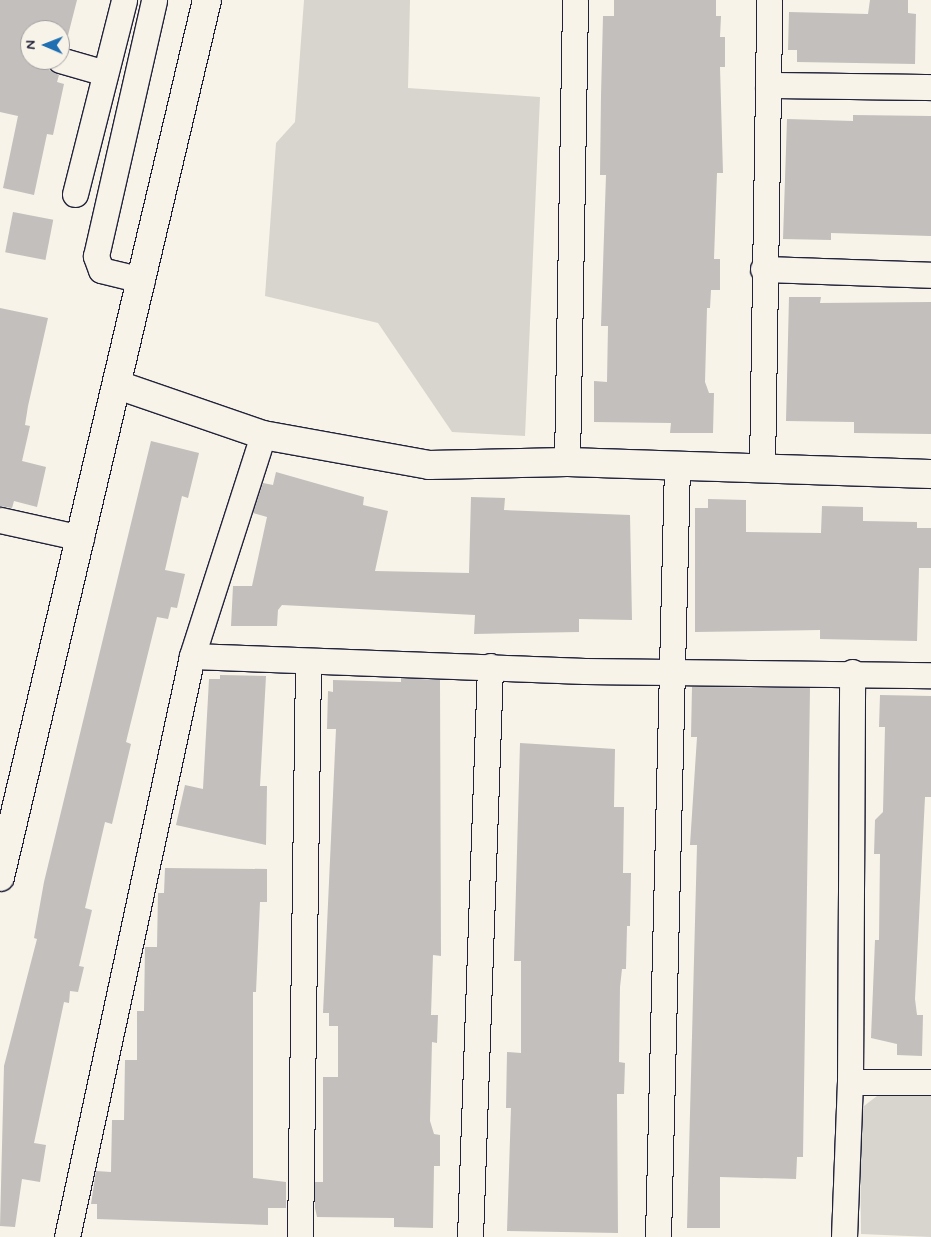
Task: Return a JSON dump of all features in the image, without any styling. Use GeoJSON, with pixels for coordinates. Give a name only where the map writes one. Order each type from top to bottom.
{"type":"FeatureCollection","features":[{"type":"Feature","properties":{"kind":"street"},"geometry":{"type":"LineString","coordinates":[[75,194],[124,0]]}},
{"type":"Feature","properties":{"kind":"street"},"geometry":{"type":"LineString","coordinates":[[142,280],[101,270],[96,256],[154,0]]}},
{"type":"Feature","properties":{"kind":"street"},"geometry":{"type":"LineString","coordinates":[[0,877],[118,384],[207,0]]}},
{"type":"Feature","properties":{"kind":"street"},"geometry":{"type":"LineString","coordinates":[[567,462],[575,0]]}},
{"type":"Feature","properties":{"kind":"street"},"geometry":{"type":"LineString","coordinates":[[762,468],[763,269],[769,0]]}},
{"type":"Feature","properties":{"kind":"street"},"geometry":{"type":"LineString","coordinates":[[70,63],[105,72]]}},
{"type":"Feature","properties":{"kind":"street"},"geometry":{"type":"LineString","coordinates":[[768,85],[931,88]]}},
{"type":"Feature","properties":{"kind":"street"},"geometry":{"type":"LineString","coordinates":[[763,269],[931,275]]}},
{"type":"Feature","properties":{"kind":"street"},"geometry":{"type":"LineString","coordinates":[[118,384],[263,435],[429,465],[567,462],[931,474]]}},
{"type":"Feature","properties":{"kind":"street"},"geometry":{"type":"LineString","coordinates":[[67,1237],[192,656],[263,435]]}},
{"type":"Feature","properties":{"kind":"street"},"geometry":{"type":"LineString","coordinates":[[658,1237],[674,673],[677,466]]}},
{"type":"Feature","properties":{"kind":"street"},"geometry":{"type":"LineString","coordinates":[[0,520],[81,538]]}},
{"type":"Feature","properties":{"kind":"street"},"geometry":{"type":"LineString","coordinates":[[192,656],[308,662],[674,673],[852,672],[931,675]]}},
{"type":"Feature","properties":{"kind":"street"},"geometry":{"type":"LineString","coordinates":[[300,1237],[308,662]]}},
{"type":"Feature","properties":{"kind":"street"},"geometry":{"type":"LineString","coordinates":[[470,1237],[490,666]]}},
{"type":"Feature","properties":{"kind":"street"},"geometry":{"type":"LineString","coordinates":[[844,1237],[850,1082],[852,672]]}},
{"type":"Feature","properties":{"kind":"street"},"geometry":{"type":"LineString","coordinates":[[850,1082],[931,1082]]}},
{"type":"Feature","properties":{"kind":"shaded area"},"geometry":{"type":"Polygon","coordinates":[[[304,0],[410,0],[408,88],[540,97],[525,436],[452,432],[378,323],[265,296],[276,143],[295,122],[304,0]]]}},
{"type":"Feature","properties":{"kind":"shaded area"},"geometry":{"type":"Polygon","coordinates":[[[877,1096],[931,1096],[931,1237],[861,1234],[860,1109],[877,1096]]]}},
{"type":"Feature","properties":{"kind":"building"},"geometry":{"type":"Polygon","coordinates":[[[0,0],[77,0],[70,27],[70,20],[20,20],[20,70],[49,70],[59,75],[57,82],[64,84],[53,135],[47,134],[34,195],[3,188],[18,116],[0,112],[0,0]]]}},
{"type":"Feature","properties":{"kind":"building"},"geometry":{"type":"Polygon","coordinates":[[[614,0],[716,0],[716,16],[721,16],[720,37],[725,37],[725,67],[720,67],[723,173],[717,173],[714,259],[720,259],[720,290],[711,290],[710,308],[707,308],[705,382],[709,393],[714,393],[713,433],[670,433],[671,423],[594,422],[594,381],[607,382],[608,326],[601,326],[606,175],[600,175],[601,96],[603,16],[614,16],[614,0]]]}},
{"type":"Feature","properties":{"kind":"building"},"geometry":{"type":"Polygon","coordinates":[[[870,0],[908,0],[908,13],[916,14],[915,64],[797,62],[797,50],[788,50],[789,12],[868,14],[870,0]]]}},
{"type":"Feature","properties":{"kind":"building"},"geometry":{"type":"Polygon","coordinates":[[[853,115],[931,116],[931,236],[831,233],[831,240],[783,239],[787,119],[853,121],[853,115]]]}},
{"type":"Feature","properties":{"kind":"building"},"geometry":{"type":"Polygon","coordinates":[[[13,212],[53,220],[45,260],[5,252],[13,212]]]}},
{"type":"Feature","properties":{"kind":"building"},"geometry":{"type":"Polygon","coordinates":[[[789,297],[821,297],[820,303],[931,302],[931,434],[854,433],[854,422],[786,421],[789,297]]]}},
{"type":"Feature","properties":{"kind":"building"},"geometry":{"type":"Polygon","coordinates":[[[0,308],[48,318],[28,406],[25,425],[30,426],[22,461],[46,467],[37,507],[14,501],[12,508],[0,506],[0,308]]]}},
{"type":"Feature","properties":{"kind":"building"},"geometry":{"type":"Polygon","coordinates":[[[151,441],[199,453],[188,498],[182,496],[165,570],[185,574],[177,608],[171,607],[168,619],[157,617],[126,742],[131,744],[112,824],[105,822],[85,908],[92,910],[79,966],[84,967],[78,992],[70,991],[69,1003],[64,1002],[34,1143],[46,1145],[40,1182],[22,1179],[15,1227],[0,1226],[4,1066],[37,939],[34,938],[44,882],[151,441]]]}},
{"type":"Feature","properties":{"kind":"building"},"geometry":{"type":"Polygon","coordinates":[[[276,472],[364,497],[363,505],[388,511],[375,571],[469,573],[471,497],[505,498],[504,510],[630,515],[632,620],[579,619],[579,632],[474,634],[475,615],[282,605],[278,610],[277,626],[231,626],[233,586],[252,586],[267,517],[253,513],[263,483],[273,485],[276,472]]]}},
{"type":"Feature","properties":{"kind":"building"},"geometry":{"type":"Polygon","coordinates":[[[708,499],[746,500],[746,532],[821,533],[822,506],[863,507],[863,521],[917,522],[917,528],[931,528],[931,568],[919,568],[917,641],[820,639],[820,630],[695,632],[695,508],[708,508],[708,499]]]}},
{"type":"Feature","properties":{"kind":"building"},"geometry":{"type":"Polygon","coordinates":[[[220,675],[266,676],[260,786],[267,786],[266,845],[176,825],[185,785],[203,789],[209,679],[220,679],[220,675]]]}},
{"type":"Feature","properties":{"kind":"building"},"geometry":{"type":"Polygon","coordinates":[[[401,678],[440,680],[441,956],[433,955],[431,1015],[438,1015],[437,1043],[432,1042],[430,1121],[434,1134],[440,1135],[440,1166],[434,1166],[433,1228],[394,1227],[394,1218],[317,1217],[315,1208],[315,1182],[323,1182],[323,1077],[338,1077],[338,1026],[329,1026],[329,1013],[323,1013],[336,729],[327,729],[328,691],[333,692],[333,680],[401,682],[401,678]]]}},
{"type":"Feature","properties":{"kind":"building"},"geometry":{"type":"Polygon","coordinates":[[[692,687],[810,688],[803,1157],[797,1157],[796,1179],[720,1177],[720,1228],[687,1228],[697,845],[690,845],[697,737],[691,737],[692,687]]]}},
{"type":"Feature","properties":{"kind":"building"},"geometry":{"type":"Polygon","coordinates":[[[880,695],[931,696],[931,797],[925,797],[915,999],[917,1015],[923,1015],[922,1056],[897,1055],[897,1044],[871,1038],[875,940],[879,940],[880,854],[874,854],[875,820],[883,812],[885,727],[879,727],[880,695]]]}},
{"type":"Feature","properties":{"kind":"building"},"geometry":{"type":"Polygon","coordinates":[[[520,743],[615,749],[614,807],[624,807],[623,873],[631,873],[630,926],[627,926],[626,969],[622,969],[620,987],[619,1062],[625,1063],[624,1094],[617,1094],[618,1233],[507,1231],[511,1108],[506,1108],[507,1052],[521,1053],[521,961],[514,961],[520,743]]]}},
{"type":"Feature","properties":{"kind":"building"},"geometry":{"type":"Polygon","coordinates":[[[165,868],[267,869],[267,902],[260,902],[256,992],[253,992],[253,1178],[286,1182],[286,1208],[268,1208],[268,1225],[97,1219],[97,1204],[91,1204],[96,1171],[111,1172],[112,1120],[124,1120],[125,1060],[137,1060],[137,1011],[144,1011],[145,947],[157,947],[158,893],[164,893],[165,868]]]}}]}
